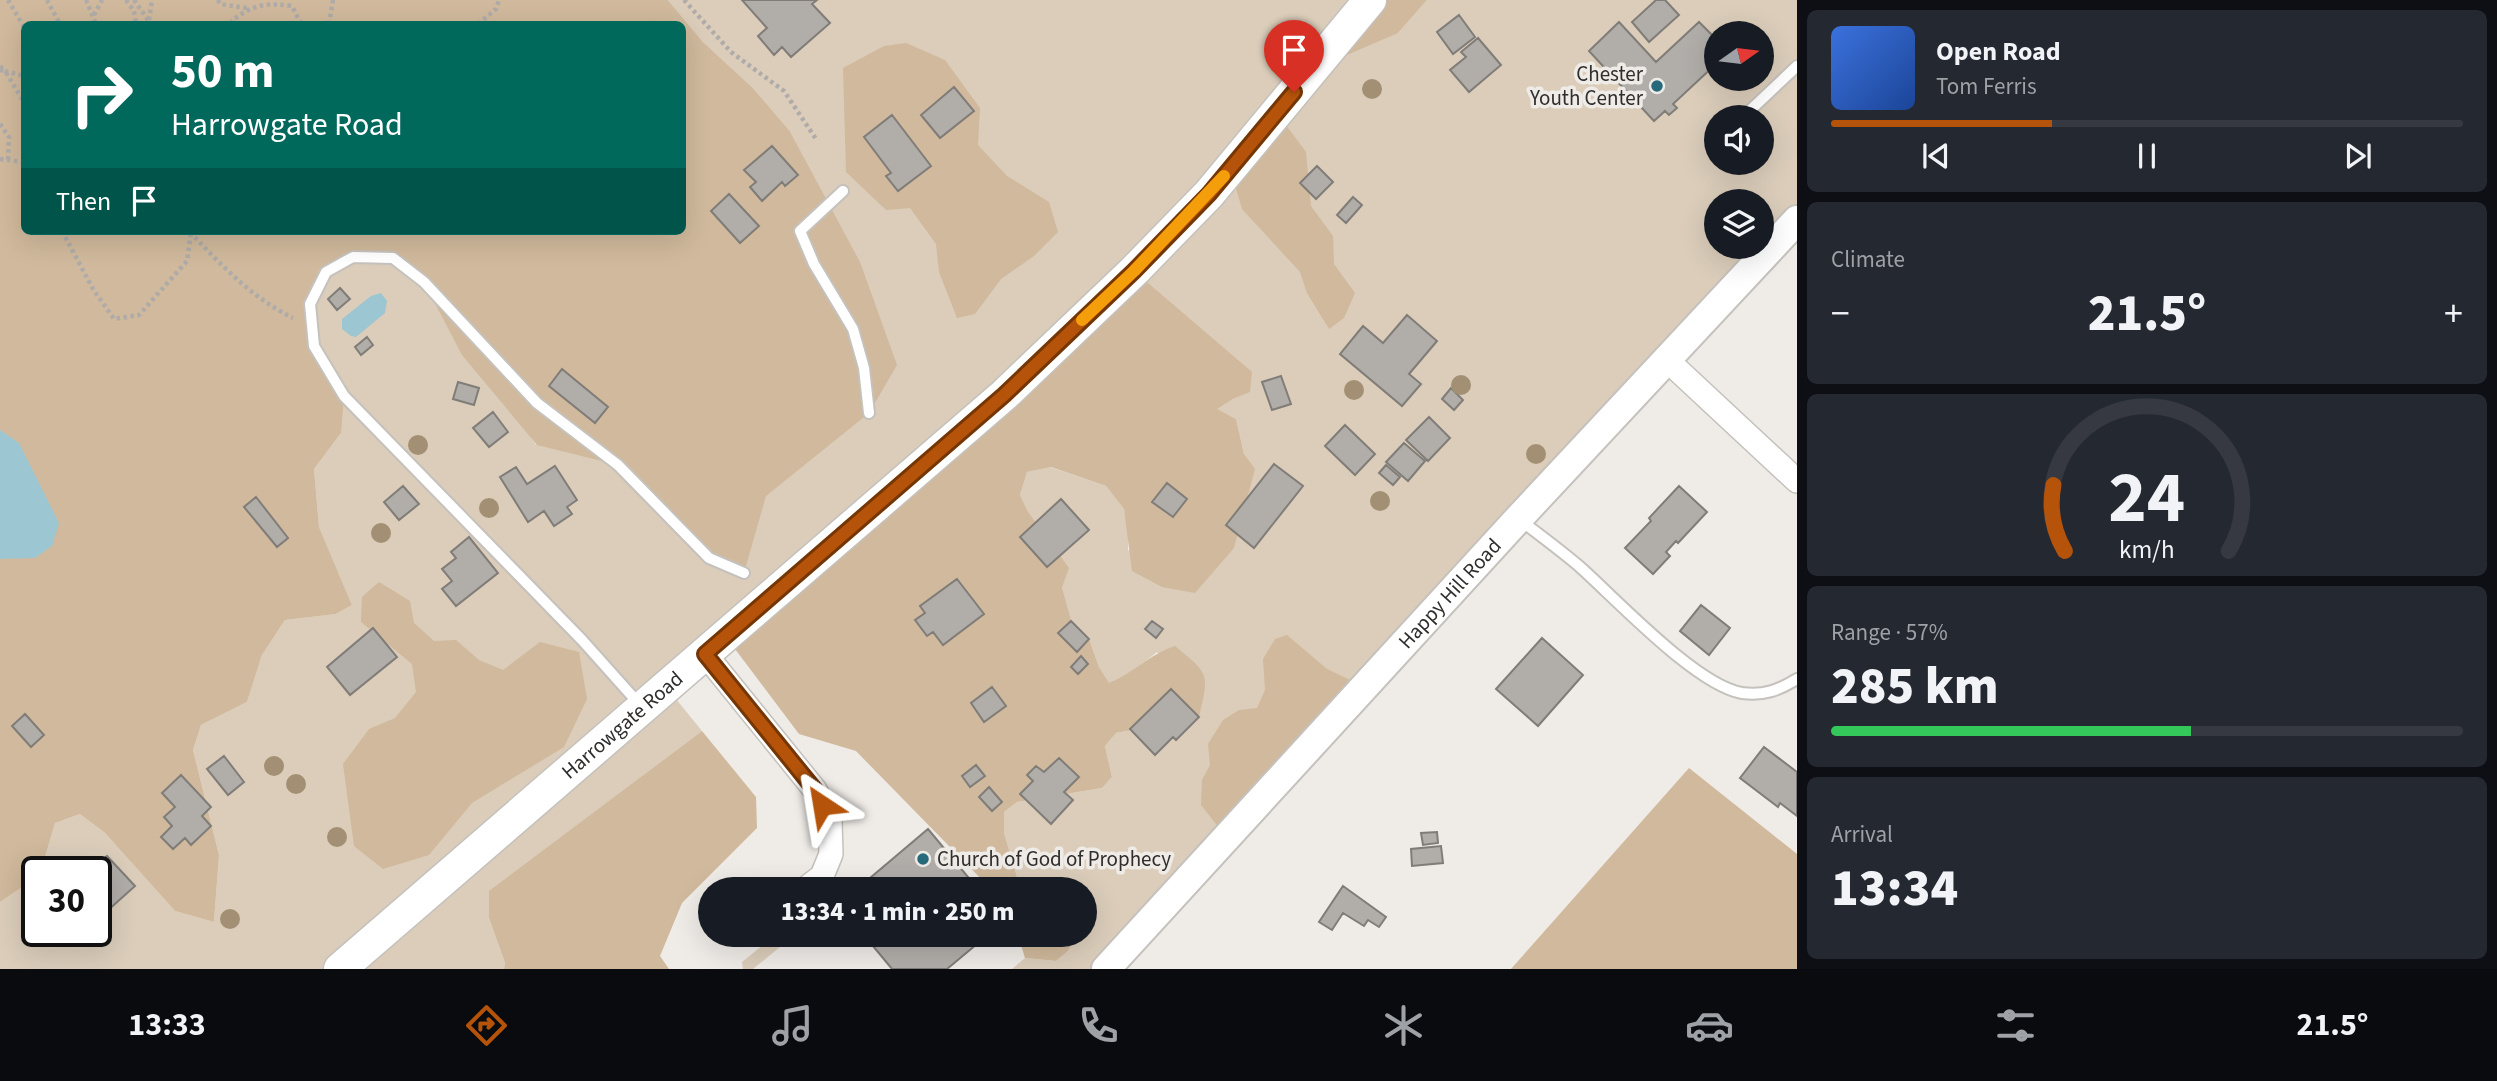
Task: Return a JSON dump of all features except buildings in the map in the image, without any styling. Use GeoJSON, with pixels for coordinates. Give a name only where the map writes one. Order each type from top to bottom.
{"type":"FeatureCollection","features":[{"type":"Feature","properties":{"kind":"main road","name":"Harrowgate Road"},"geometry":{"type":"LineString","coordinates":[[340,969],[1004,395],[1134,271],[1209,194],[1370,0]]}},
{"type":"Feature","properties":{"kind":"street","name":"Happy Hill Road"},"geometry":{"type":"LineString","coordinates":[[1106,969],[1518,519],[1797,220]]}},
{"type":"Feature","properties":{"kind":"street"},"geometry":{"type":"LineString","coordinates":[[1667,360],[1797,481]]}},
{"type":"Feature","properties":{"kind":"street"},"geometry":{"type":"LineString","coordinates":[[705,654],[815,790],[830,820],[831,854],[820,877]]}},
{"type":"Feature","properties":{"kind":"lane"},"geometry":{"type":"LineString","coordinates":[[1756,105],[1797,66]]}},
{"type":"Feature","properties":{"kind":"lane"},"geometry":{"type":"LineString","coordinates":[[844,191],[800,231],[814,264],[853,329],[864,368],[869,414]]}},
{"type":"Feature","properties":{"kind":"lane"},"geometry":{"type":"LineString","coordinates":[[643,708],[558,614],[344,396],[313,346],[310,304],[326,272],[353,257],[393,258],[424,282],[537,403],[618,465],[709,558],[744,573]]}},
{"type":"Feature","properties":{"kind":"lane"},"geometry":{"type":"LineString","coordinates":[[1518,519],[1577,564],[1677,655],[1720,685],[1741,692],[1762,694],[1779,690],[1797,679]]}},
{"type":"Feature","properties":{"kind":"path"},"geometry":{"type":"LineString","coordinates":[[8,0],[21,22]]}},
{"type":"Feature","properties":{"kind":"path"},"geometry":{"type":"LineString","coordinates":[[47,0],[58,21]]}},
{"type":"Feature","properties":{"kind":"path"},"geometry":{"type":"LineString","coordinates":[[86,0],[95,21]]}},
{"type":"Feature","properties":{"kind":"path"},"geometry":{"type":"LineString","coordinates":[[93,16],[102,0]]}},
{"type":"Feature","properties":{"kind":"path"},"geometry":{"type":"LineString","coordinates":[[126,0],[134,12],[136,21]]}},
{"type":"Feature","properties":{"kind":"path"},"geometry":{"type":"LineString","coordinates":[[134,0],[149,21]]}},
{"type":"Feature","properties":{"kind":"path"},"geometry":{"type":"LineString","coordinates":[[150,21],[152,0]]}},
{"type":"Feature","properties":{"kind":"path"},"geometry":{"type":"LineString","coordinates":[[218,0],[220,4],[247,8],[291,3],[300,21]]}},
{"type":"Feature","properties":{"kind":"path"},"geometry":{"type":"LineString","coordinates":[[330,21],[333,0]]}},
{"type":"Feature","properties":{"kind":"path"},"geometry":{"type":"LineString","coordinates":[[482,21],[496,9],[499,0]]}},
{"type":"Feature","properties":{"kind":"path"},"geometry":{"type":"LineString","coordinates":[[684,0],[731,52],[784,91],[816,139]]}},
{"type":"Feature","properties":{"kind":"path"},"geometry":{"type":"LineString","coordinates":[[232,21],[247,8]]}},
{"type":"Feature","properties":{"kind":"path"},"geometry":{"type":"LineString","coordinates":[[2,69],[21,75]]}},
{"type":"Feature","properties":{"kind":"path"},"geometry":{"type":"LineString","coordinates":[[2,69],[21,98]]}},
{"type":"Feature","properties":{"kind":"path"},"geometry":{"type":"LineString","coordinates":[[0,124],[9,137],[9,161]]}},
{"type":"Feature","properties":{"kind":"path"},"geometry":{"type":"LineString","coordinates":[[0,159],[21,162]]}},
{"type":"Feature","properties":{"kind":"path"},"geometry":{"type":"LineString","coordinates":[[64,235],[93,289],[114,319],[139,315],[187,261],[191,235]]}},
{"type":"Feature","properties":{"kind":"path"},"geometry":{"type":"LineString","coordinates":[[194,235],[229,274],[277,310],[312,327]]}},
{"type":"Feature","properties":{"kind":"shaded area"},"geometry":{"type":"Polygon","coordinates":[[[0,0],[668,0],[686,21],[21,21],[21,235],[686,235],[686,22],[703,42],[753,88],[789,130],[860,262],[897,365],[869,413],[766,496],[744,573],[709,558],[618,465],[537,445],[462,355],[424,282],[393,258],[353,257],[326,272],[310,304],[313,346],[344,396],[341,433],[314,469],[319,527],[352,605],[336,614],[285,620],[262,655],[247,702],[201,725],[193,750],[219,855],[214,922],[175,911],[105,833],[80,814],[55,823],[45,856],[21,856],[21,888],[0,902],[0,0]]]}},
{"type":"Feature","properties":{"kind":"shaded area"},"geometry":{"type":"Polygon","coordinates":[[[668,0],[1370,0],[1398,33],[1427,0],[1797,0],[1797,222],[1774,247],[1774,189],[1704,189],[1704,259],[1763,259],[1106,969],[1012,969],[1025,958],[1056,961],[1070,947],[1097,947],[1097,877],[1017,877],[1004,833],[1004,812],[1017,802],[1102,788],[1112,777],[1105,746],[1116,733],[1199,717],[1157,652],[1129,674],[1109,684],[1099,667],[1089,639],[1071,621],[1062,587],[1020,495],[1027,472],[1050,467],[1106,486],[1124,509],[1128,551],[1244,454],[1236,419],[1216,409],[1249,392],[1134,271],[667,688],[702,731],[490,891],[489,918],[505,963],[504,969],[0,969],[0,902],[21,888],[21,947],[112,947],[112,856],[45,856],[55,823],[80,814],[105,833],[175,911],[214,922],[219,855],[193,750],[201,725],[247,702],[262,655],[285,620],[336,614],[352,605],[319,527],[314,469],[341,433],[314,346],[310,304],[326,272],[353,257],[393,258],[424,282],[536,445],[789,130],[753,88],[703,42],[668,0]]]}},
{"type":"Feature","properties":{"kind":"shaded area"},"geometry":{"type":"Polygon","coordinates":[[[1370,0],[1427,0],[1398,33],[1312,70],[1370,0]]]}},
{"type":"Feature","properties":{"kind":"shaded area"},"geometry":{"type":"Polygon","coordinates":[[[906,43],[945,60],[980,108],[978,145],[1007,176],[1049,202],[1058,232],[1034,256],[1001,279],[975,314],[957,318],[939,272],[936,244],[910,208],[886,210],[846,172],[843,68],[884,46],[906,43]]]}},
{"type":"Feature","properties":{"kind":"shaded area"},"geometry":{"type":"Polygon","coordinates":[[[1277,113],[1306,152],[1311,206],[1333,236],[1334,264],[1355,293],[1344,318],[1329,329],[1307,293],[1300,272],[1242,209],[1230,168],[1277,113]]]}},
{"type":"Feature","properties":{"kind":"shaded area"},"geometry":{"type":"Polygon","coordinates":[[[1134,271],[1252,372],[1250,392],[1217,409],[1236,419],[1244,454],[1255,469],[1234,548],[1195,593],[1162,587],[1132,571],[1124,509],[1106,486],[1051,467],[1027,472],[1020,495],[1028,512],[1069,568],[1062,587],[1071,620],[1089,639],[1099,667],[1109,683],[1175,646],[1201,670],[1205,683],[1199,717],[1116,733],[1105,746],[1112,777],[1102,788],[1017,802],[1004,812],[1004,833],[1017,877],[979,877],[856,751],[799,734],[726,637],[1134,271]]]}},
{"type":"Feature","properties":{"kind":"shaded area"},"geometry":{"type":"Polygon","coordinates":[[[379,582],[410,601],[414,623],[434,641],[456,640],[479,660],[503,670],[540,642],[579,652],[587,699],[564,747],[472,803],[429,855],[383,869],[354,846],[343,764],[369,729],[395,718],[416,692],[412,664],[361,622],[362,597],[379,582]]]}},
{"type":"Feature","properties":{"kind":"shaded area"},"geometry":{"type":"Polygon","coordinates":[[[1287,635],[1327,669],[1365,687],[1227,838],[1201,805],[1202,780],[1210,765],[1208,744],[1223,720],[1239,710],[1257,708],[1265,690],[1263,659],[1275,639],[1287,635]]]}},
{"type":"Feature","properties":{"kind":"shaded area"},"geometry":{"type":"Polygon","coordinates":[[[702,731],[756,797],[757,828],[708,877],[698,877],[698,887],[682,903],[660,956],[669,969],[504,969],[505,963],[489,918],[489,891],[702,731]]]}},
{"type":"Feature","properties":{"kind":"shaded area"},"geometry":{"type":"Polygon","coordinates":[[[1689,768],[1797,854],[1797,969],[1511,969],[1689,768]]]}},
{"type":"Feature","properties":{"kind":"shaded area"},"geometry":{"type":"Polygon","coordinates":[[[761,947],[780,947],[753,969],[743,969],[742,962],[761,947]]]}},
{"type":"Feature","properties":{"kind":"shaded area"},"geometry":{"type":"Polygon","coordinates":[[[1022,947],[1070,947],[1056,961],[1025,958],[1022,947]]]}},
{"type":"Feature","properties":{"kind":"water"},"geometry":{"type":"Polygon","coordinates":[[[381,293],[387,301],[385,313],[356,337],[342,329],[342,319],[371,296],[381,293]]]}},
{"type":"Feature","properties":{"kind":"water"},"geometry":{"type":"Polygon","coordinates":[[[0,430],[19,443],[59,523],[52,546],[35,558],[0,559],[0,430]]]}},
{"type":"Feature","properties":{"kind":"slow traffic"},"geometry":{"type":"LineString","coordinates":[[1082,320],[1134,271],[1224,176]]}},
{"type":"Feature","properties":{"kind":"place","name":"Chester Youth Center"},"geometry":{"type":"Point","coordinates":[1657,86]}},
{"type":"Feature","properties":{"kind":"place","name":"Church of God of Prophecy"},"geometry":{"type":"Point","coordinates":[923,859]}},
{"type":"Feature","properties":{"kind":"route"},"geometry":{"type":"LineString","coordinates":[[822,805],[815,790],[705,654],[1004,395],[1134,271],[1209,194],[1294,92]]}}]}
